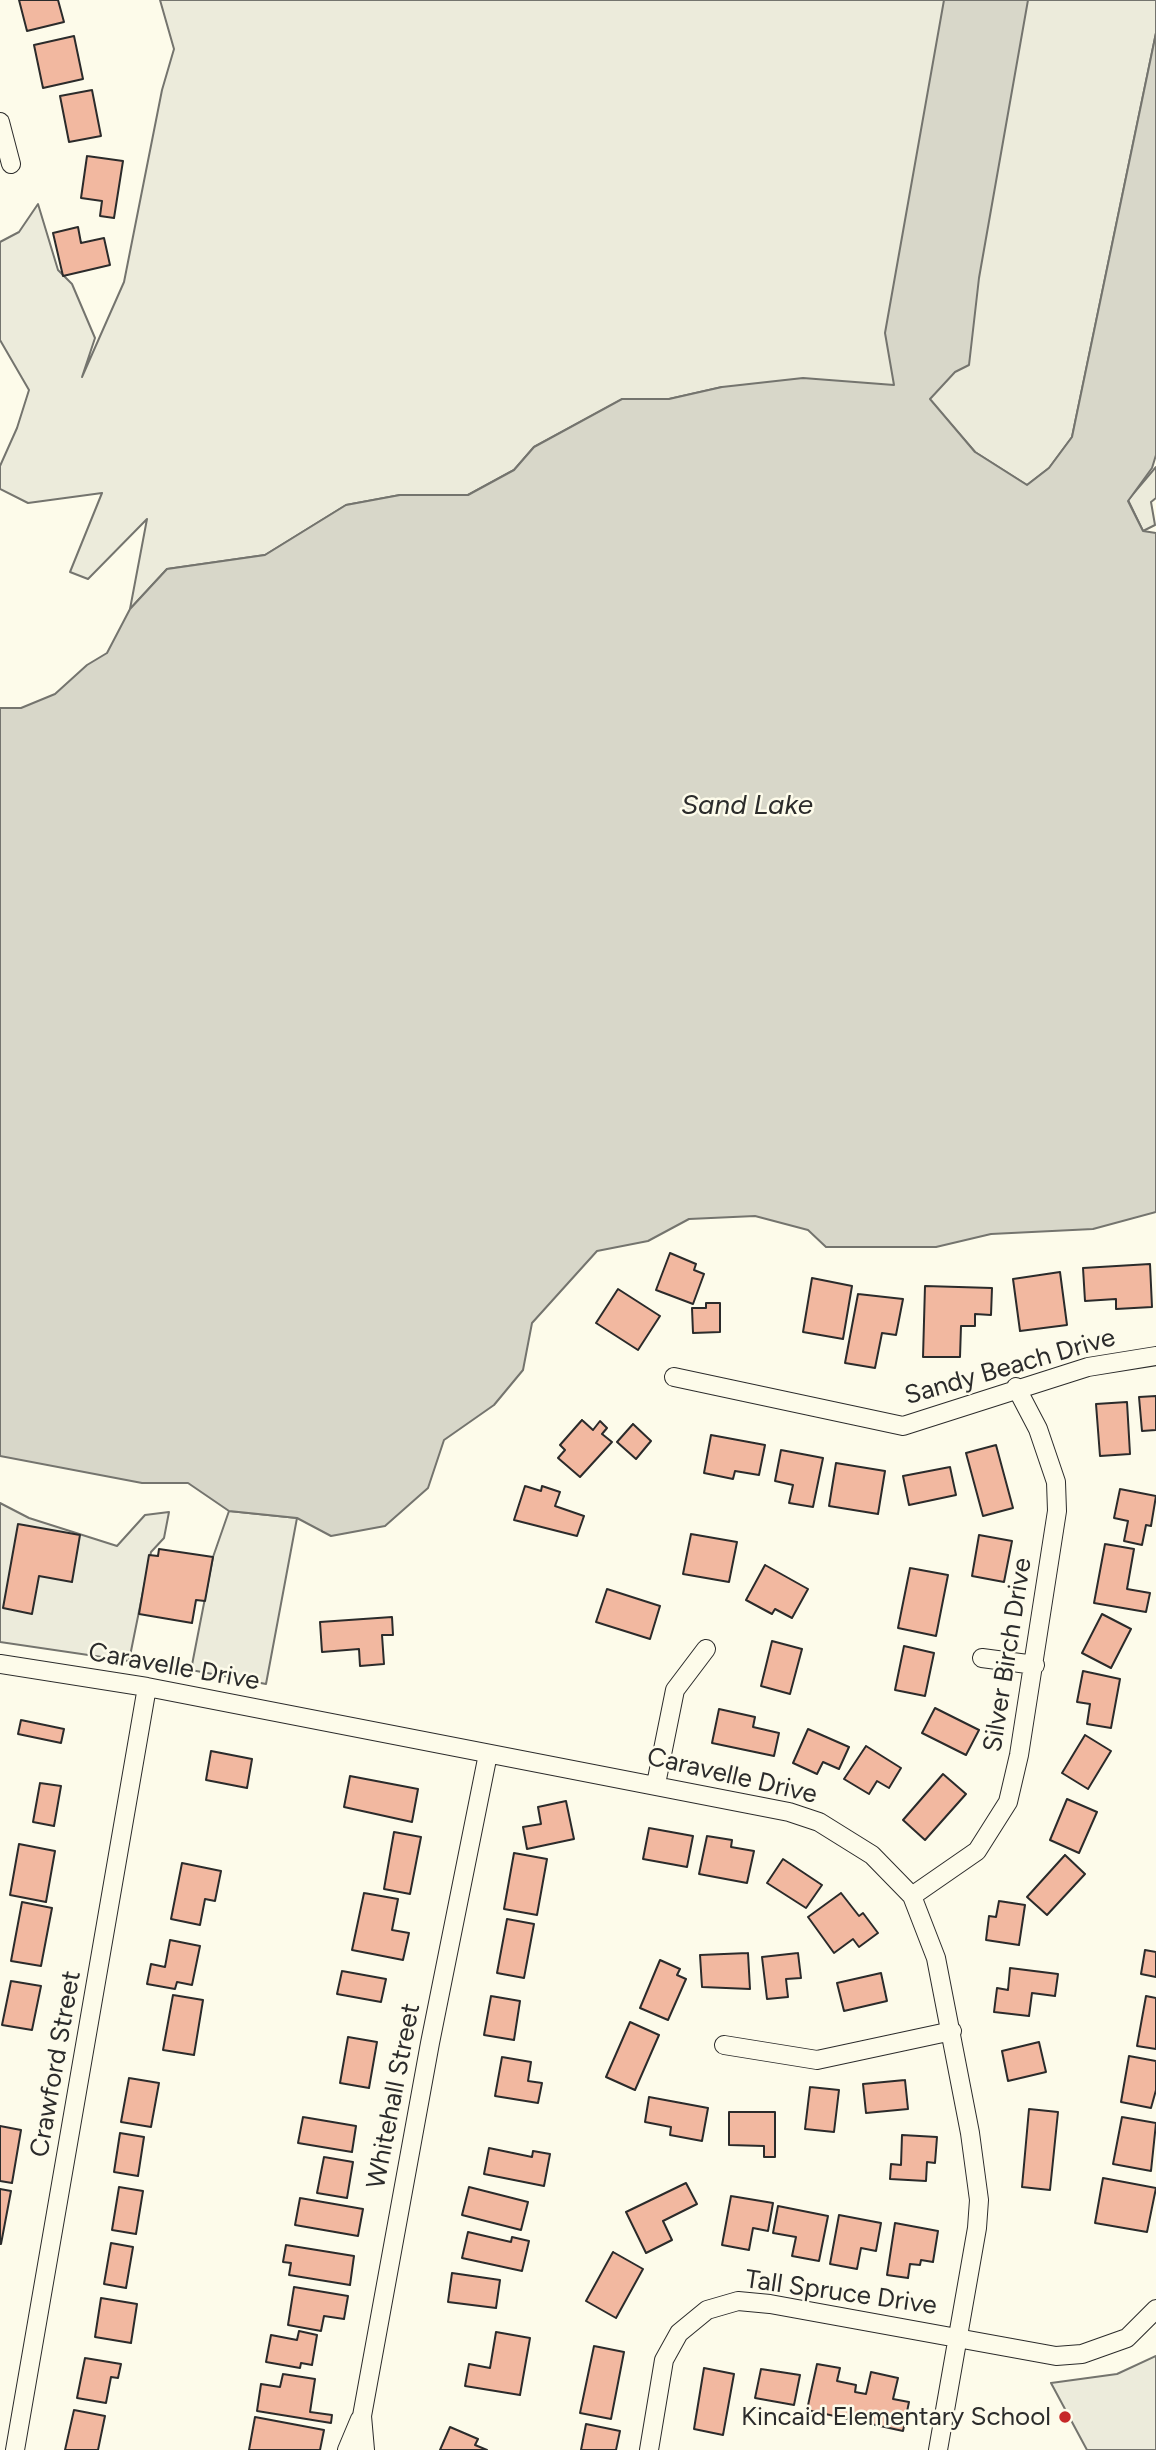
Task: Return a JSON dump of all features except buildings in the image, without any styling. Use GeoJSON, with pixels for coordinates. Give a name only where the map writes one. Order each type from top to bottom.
{"type":"FeatureCollection","features":[{"type":"Feature","properties":{"kind":"street"},"geometry":{"type":"LineString","coordinates":[[0,122],[11,164]]}},
{"type":"Feature","properties":{"kind":"street","name":"Sandy Beach Drive"},"geometry":{"type":"LineString","coordinates":[[674,1377],[903,1426],[934,1418],[1016,1387],[1088,1367],[1156,1356]]}},
{"type":"Feature","properties":{"kind":"street","name":"Silver Birch Drive"},"geometry":{"type":"LineString","coordinates":[[912,1896],[977,1851],[997,1823],[1008,1801],[1019,1755],[1057,1511],[1056,1482],[1038,1429],[1016,1387]]}},
{"type":"Feature","properties":{"kind":"street"},"geometry":{"type":"LineString","coordinates":[[656,1784],[675,1690],[706,1649]]}},
{"type":"Feature","properties":{"kind":"street"},"geometry":{"type":"LineString","coordinates":[[982,1658],[1035,1665]]}},
{"type":"Feature","properties":{"kind":"street","name":"Caravelle Drive"},"geometry":{"type":"LineString","coordinates":[[0,1664],[147,1687],[789,1812],[819,1822],[872,1855],[912,1896],[936,1958],[952,2031],[979,2200],[938,2450]]}},
{"type":"Feature","properties":{"kind":"street","name":"Crawford Street"},"geometry":{"type":"LineString","coordinates":[[15,2450],[147,1687]]}},
{"type":"Feature","properties":{"kind":"street","name":"Whitehall Street"},"geometry":{"type":"LineString","coordinates":[[365,2450],[362,2416],[430,2043],[488,1754]]}},
{"type":"Feature","properties":{"kind":"street"},"geometry":{"type":"LineString","coordinates":[[724,2045],[817,2060],[952,2031]]}},
{"type":"Feature","properties":{"kind":"street","name":"Tall Spruce Drive"},"geometry":{"type":"LineString","coordinates":[[649,2450],[664,2360],[679,2333],[707,2310],[737,2301],[771,2304],[1056,2356],[1082,2354],[1127,2338],[1156,2309]]}},
{"type":"Feature","properties":{"kind":"street"},"geometry":{"type":"LineString","coordinates":[[346,2450],[362,2416]]}},
{"type":"Feature","properties":{"kind":"shaded area"},"geometry":{"type":"Polygon","coordinates":[[[160,0],[1156,0],[1156,33],[1072,437],[1049,468],[1027,485],[975,452],[929,399],[722,387],[669,399],[623,399],[534,447],[514,470],[468,495],[400,495],[346,505],[265,555],[167,569],[130,609],[147,519],[88,579],[70,572],[102,493],[28,503],[0,489],[0,466],[17,428],[29,390],[0,340],[0,242],[19,232],[38,204],[58,270],[72,284],[95,338],[82,377],[124,282],[162,90],[174,49],[160,0]]]}},
{"type":"Feature","properties":{"kind":"shaded area"},"geometry":{"type":"Polygon","coordinates":[[[1156,467],[1156,498],[1151,502],[1155,525],[1143,531],[1128,500],[1156,467]]]}},
{"type":"Feature","properties":{"kind":"shaded area"},"geometry":{"type":"Polygon","coordinates":[[[0,1503],[29,1518],[117,1546],[145,1515],[169,1512],[164,1538],[151,1552],[129,1661],[0,1642],[0,1503]]]}},
{"type":"Feature","properties":{"kind":"shaded area"},"geometry":{"type":"Polygon","coordinates":[[[229,1511],[297,1518],[266,1684],[191,1670],[213,1557],[229,1511]]]}},
{"type":"Feature","properties":{"kind":"shaded area"},"geometry":{"type":"Polygon","coordinates":[[[1156,2356],[1156,2450],[1087,2450],[1051,2383],[1117,2374],[1156,2356]]]}},
{"type":"Feature","properties":{"kind":"water","name":"Sand Lake"},"geometry":{"type":"Polygon","coordinates":[[[944,0],[1028,0],[979,278],[969,365],[955,372],[930,399],[975,452],[1027,485],[1049,468],[1072,437],[1156,33],[1156,455],[1152,468],[1128,501],[1143,531],[1156,533],[1156,1212],[1093,1229],[991,1234],[936,1247],[826,1247],[808,1230],[755,1216],[689,1219],[648,1241],[597,1251],[532,1323],[523,1370],[494,1405],[444,1440],[428,1488],[385,1526],[331,1536],[297,1518],[229,1511],[188,1483],[142,1483],[0,1456],[0,708],[21,708],[55,694],[87,665],[107,653],[130,609],[167,569],[265,555],[346,505],[400,495],[468,495],[514,470],[534,447],[622,399],[669,399],[722,387],[803,378],[894,385],[885,333],[944,0]]]}},
{"type":"Feature","properties":{"kind":"place","name":"Kincaid Elementary School"},"geometry":{"type":"Point","coordinates":[1065,2417]}}]}
